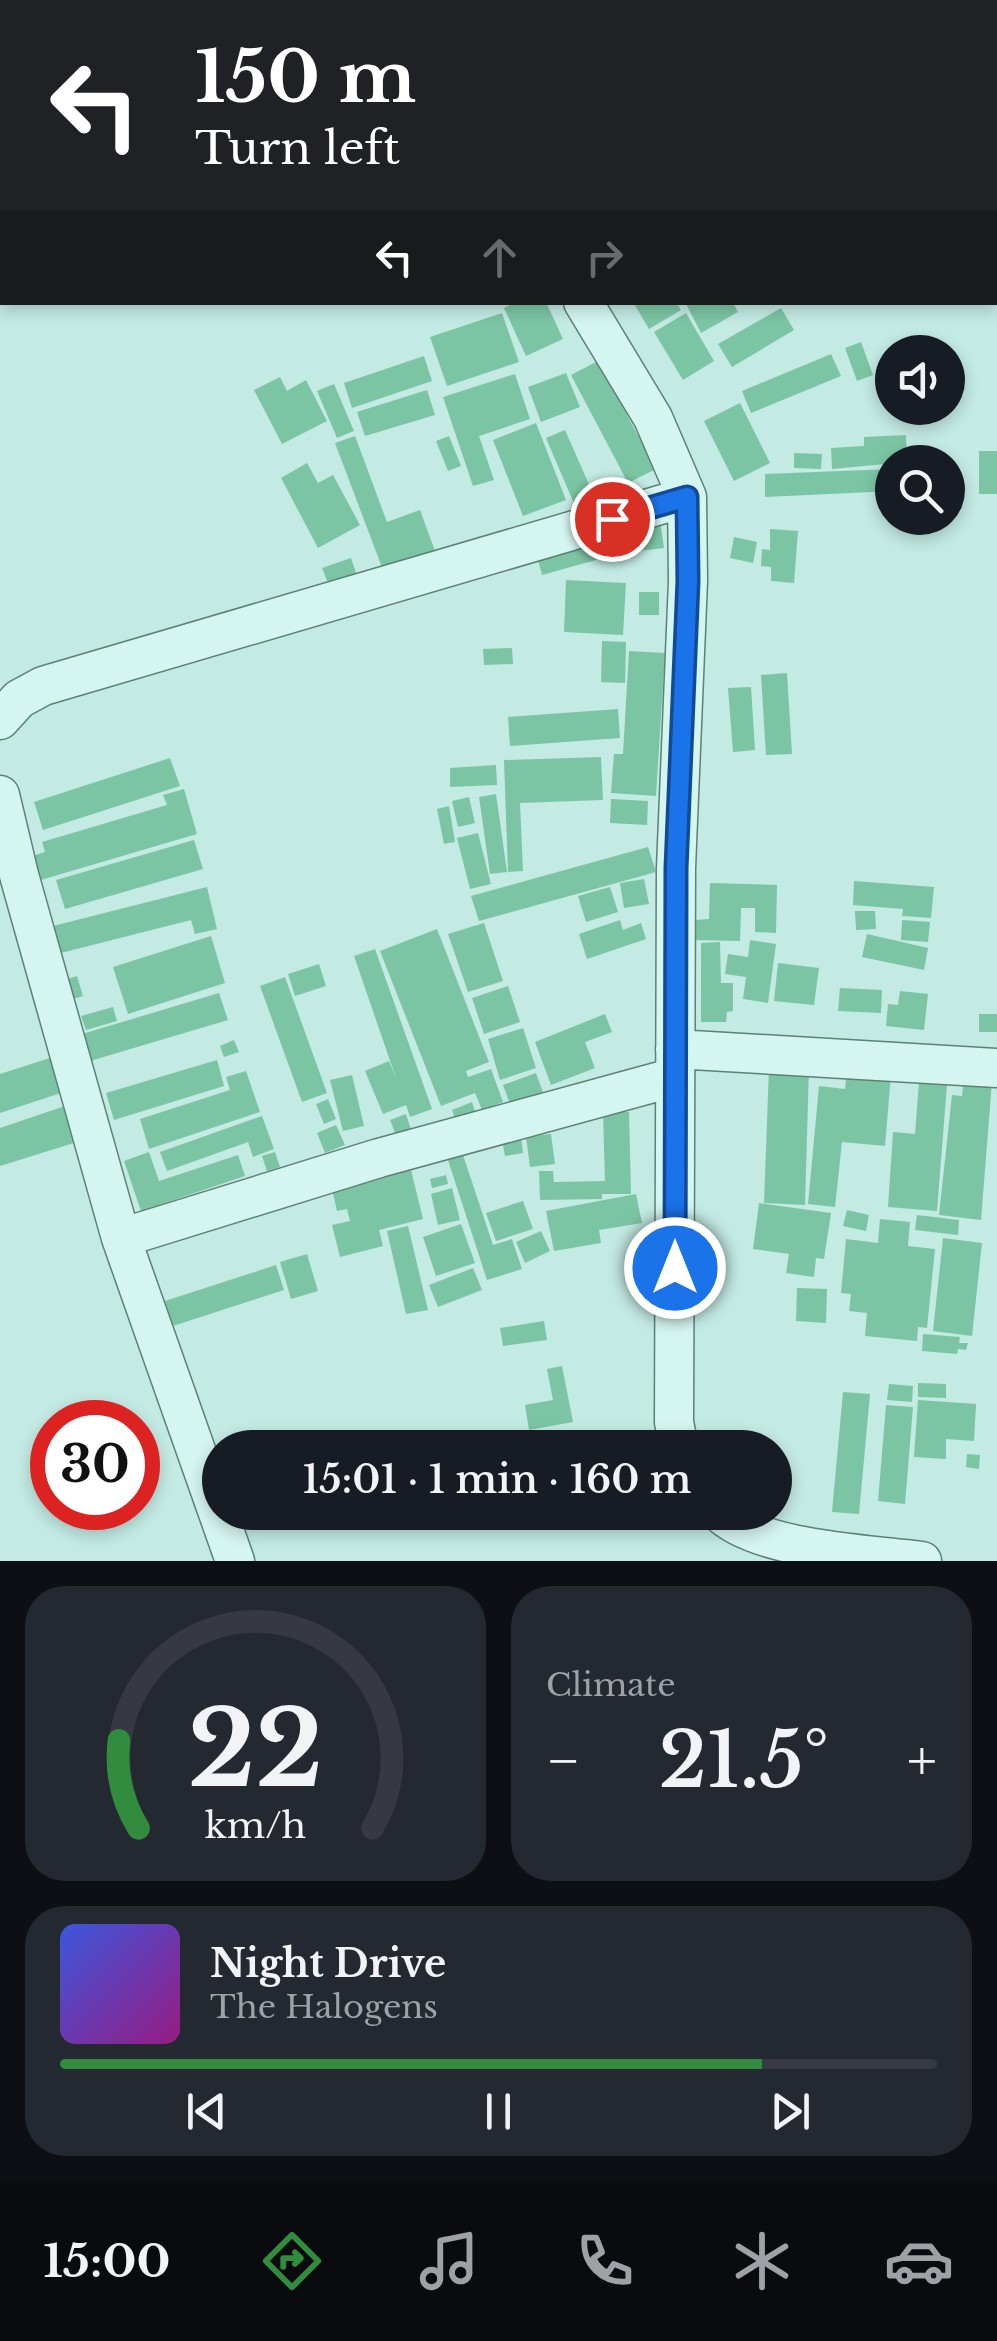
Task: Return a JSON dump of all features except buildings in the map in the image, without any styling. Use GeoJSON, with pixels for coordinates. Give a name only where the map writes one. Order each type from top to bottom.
{"type":"FeatureCollection","features":[{"type":"Feature","properties":{"kind":"street"},"geometry":{"type":"LineString","coordinates":[[585,305],[653,418],[687,497],[688,581],[676,868],[676,1430]]}},
{"type":"Feature","properties":{"kind":"street"},"geometry":{"type":"LineString","coordinates":[[0,720],[19,699],[43,686],[687,497]]}},
{"type":"Feature","properties":{"kind":"street"},"geometry":{"type":"LineString","coordinates":[[0,795],[19,876],[122,1238],[234,1561]]}},
{"type":"Feature","properties":{"kind":"street"},"geometry":{"type":"LineString","coordinates":[[122,1238],[675,1063],[997,1068]]}},
{"type":"Feature","properties":{"kind":"street"},"geometry":{"type":"LineString","coordinates":[[751,1530],[786,1543],[922,1561]]}},
{"type":"Feature","properties":{"kind":"route"},"geometry":{"type":"LineString","coordinates":[[612,519],[687,497],[688,581],[676,868],[675,1268]]}}]}
